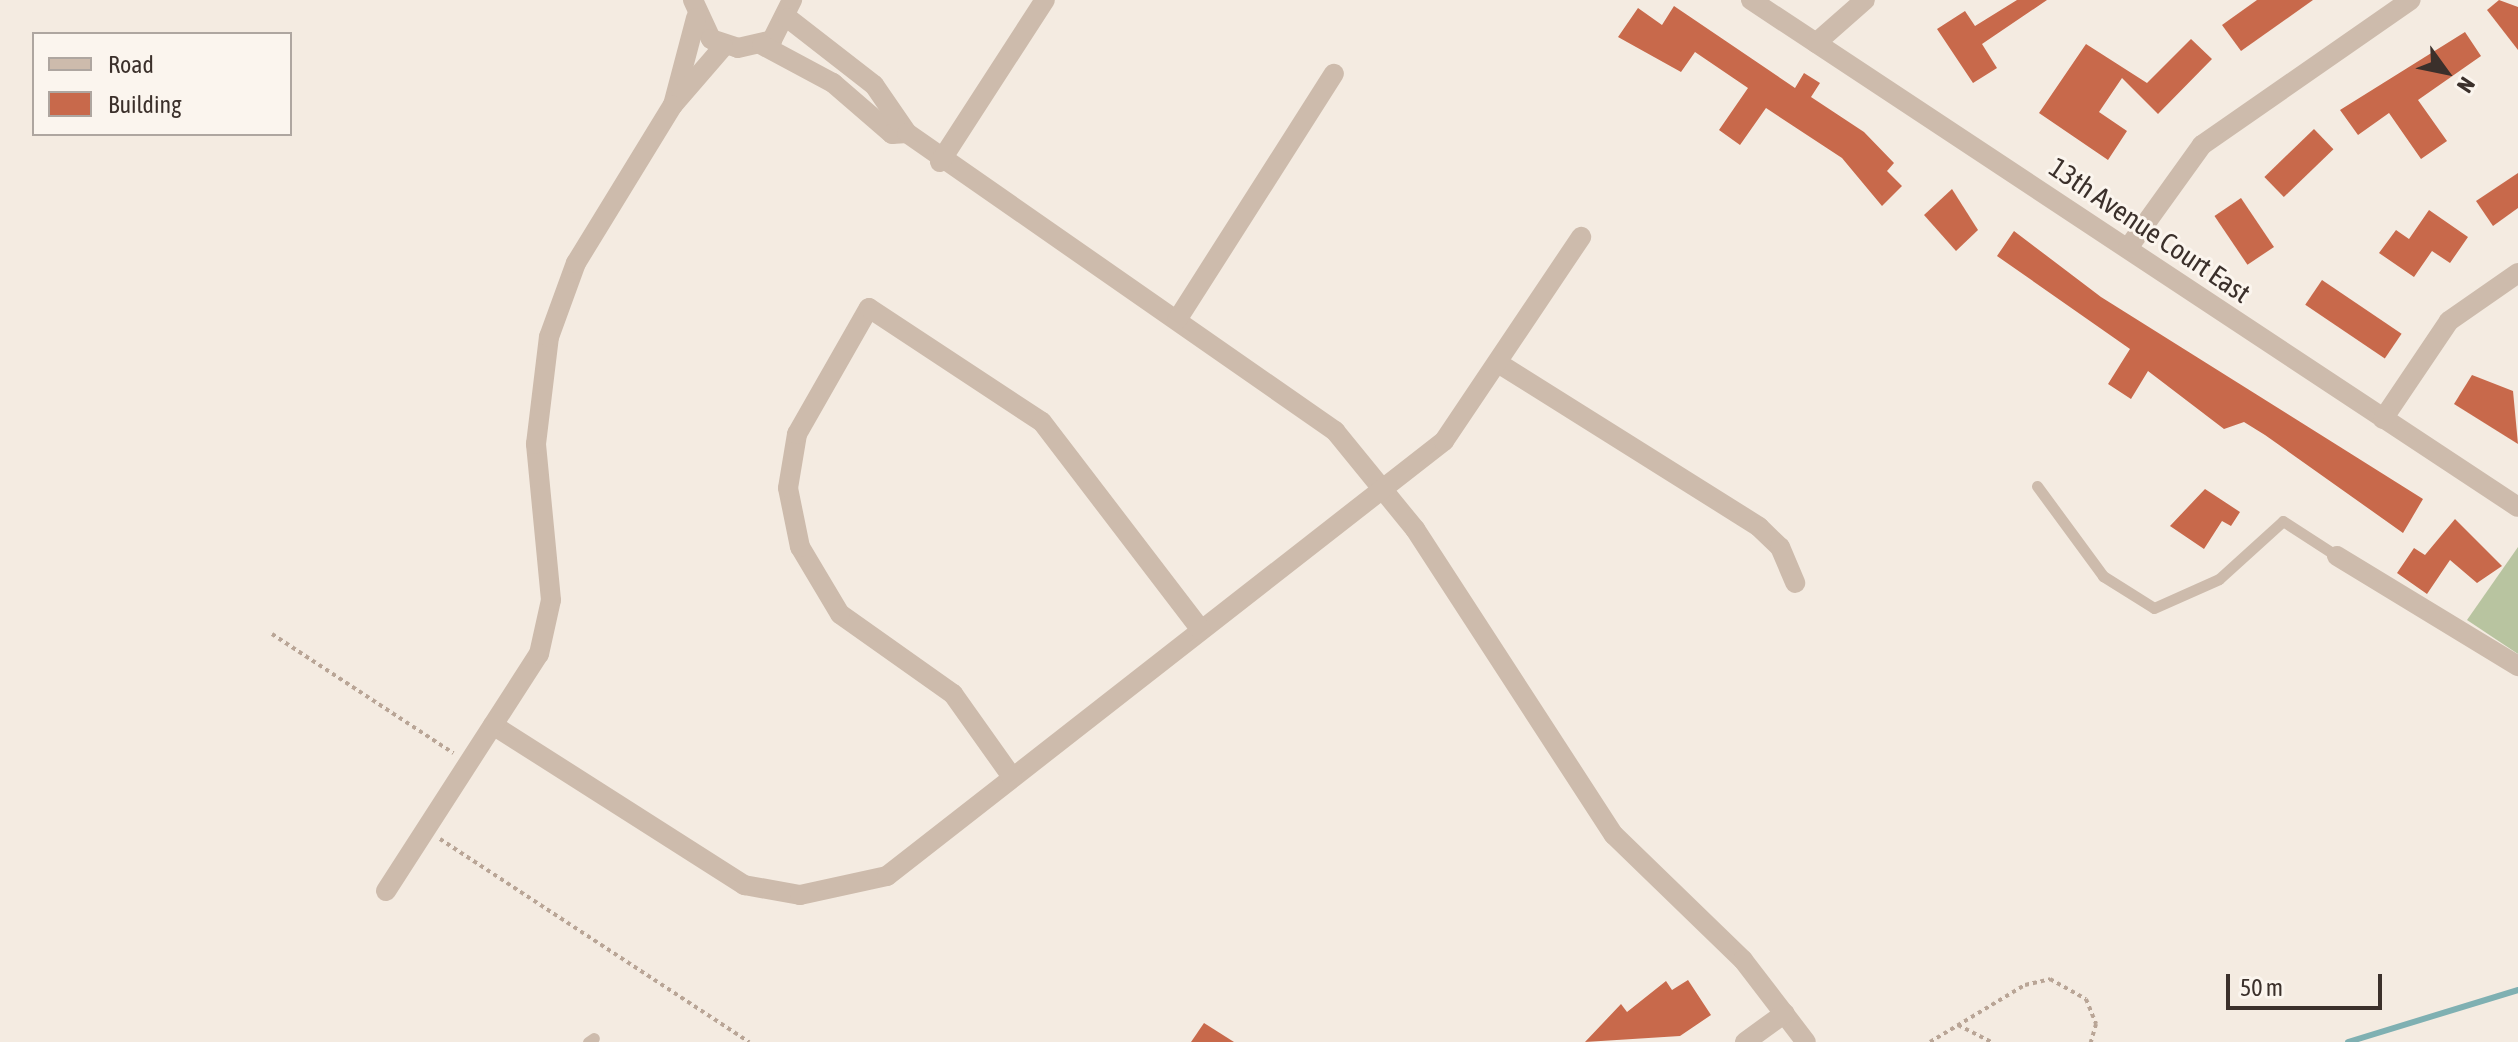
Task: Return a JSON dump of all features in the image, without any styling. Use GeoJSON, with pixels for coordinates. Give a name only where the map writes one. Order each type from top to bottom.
{"type":"FeatureCollection","features":[{"type":"Feature","properties":{"kind":"street"},"geometry":{"type":"LineString","coordinates":[[940,162],[1045,0]]}},
{"type":"Feature","properties":{"kind":"street","name":"13th Avenue Court East"},"geometry":{"type":"LineString","coordinates":[[1751,0],[2518,507]]}},
{"type":"Feature","properties":{"kind":"street"},"geometry":{"type":"LineString","coordinates":[[1816,43],[1865,0]]}},
{"type":"Feature","properties":{"kind":"street"},"geometry":{"type":"LineString","coordinates":[[2128,248],[2202,145],[2411,0]]}},
{"type":"Feature","properties":{"kind":"street"},"geometry":{"type":"LineString","coordinates":[[695,9],[723,47]]}},
{"type":"Feature","properties":{"kind":"street"},"geometry":{"type":"LineString","coordinates":[[673,105],[695,9]]}},
{"type":"Feature","properties":{"kind":"street"},"geometry":{"type":"LineString","coordinates":[[762,45],[790,9],[874,85],[907,133],[940,162],[1307,406],[1386,490],[1614,835],[1743,960],[1806,1042]]}},
{"type":"Feature","properties":{"kind":"street"},"geometry":{"type":"LineString","coordinates":[[386,891],[539,654],[548,623],[551,573],[536,444],[549,337],[576,263],[673,105],[723,47],[762,45],[833,83],[892,134],[907,133]]}},
{"type":"Feature","properties":{"kind":"street"},"geometry":{"type":"LineString","coordinates":[[1177,320],[1334,74]]}},
{"type":"Feature","properties":{"kind":"street"},"geometry":{"type":"LineString","coordinates":[[493,725],[709,869],[770,892],[831,892],[887,876],[1201,630],[1386,490],[1444,441],[1581,237]]}},
{"type":"Feature","properties":{"kind":"street"},"geometry":{"type":"LineString","coordinates":[[2383,419],[2449,321],[2518,273]]}},
{"type":"Feature","properties":{"kind":"street"},"geometry":{"type":"LineString","coordinates":[[1012,777],[953,694],[840,614],[800,547],[788,488],[797,434],[869,308],[1042,422],[1201,630]]}},
{"type":"Feature","properties":{"kind":"street"},"geometry":{"type":"LineString","coordinates":[[1498,363],[1759,527],[1780,547],[1795,583]]}},
{"type":"Feature","properties":{"kind":"street"},"geometry":{"type":"LineString","coordinates":[[2337,556],[2518,666]]}},
{"type":"Feature","properties":{"kind":"street"},"geometry":{"type":"LineString","coordinates":[[1745,1042],[1785,1013]]}},
{"type":"Feature","properties":{"kind":"lane"},"geometry":{"type":"LineString","coordinates":[[2037,486],[2103,576],[2154,608],[2219,579],[2283,521],[2337,556]]}},
{"type":"Feature","properties":{"kind":"path"},"geometry":{"type":"LineString","coordinates":[[272,634],[468,763]]}},
{"type":"Feature","properties":{"kind":"path"},"geometry":{"type":"LineString","coordinates":[[425,830],[749,1042]]}},
{"type":"Feature","properties":{"kind":"path"},"geometry":{"type":"LineString","coordinates":[[1930,1042],[2025,985],[2050,979],[2086,999],[2096,1024],[2091,1042]]}},
{"type":"Feature","properties":{"kind":"path"},"geometry":{"type":"LineString","coordinates":[[1958,1025],[1992,1042]]}},
{"type":"Feature","properties":{"kind":"green space"},"geometry":{"type":"Polygon","coordinates":[[[2518,547],[2518,654],[2467,620],[2518,547]]]}},
{"type":"Feature","properties":{"kind":"building"},"geometry":{"type":"Polygon","coordinates":[[[2017,0],[2047,0],[1982,44],[1997,68],[1973,83],[1937,29],[1965,11],[1975,26],[2017,0]]]}},
{"type":"Feature","properties":{"kind":"building"},"geometry":{"type":"Polygon","coordinates":[[[2257,0],[2313,0],[2241,51],[2222,25],[2257,0]]]}},
{"type":"Feature","properties":{"kind":"building"},"geometry":{"type":"Polygon","coordinates":[[[2499,0],[2518,7],[2518,50],[2487,10],[2499,0]]]}},
{"type":"Feature","properties":{"kind":"building"},"geometry":{"type":"Polygon","coordinates":[[[1674,6],[1795,88],[1804,73],[1820,83],[1811,97],[1864,132],[1894,163],[1887,171],[1902,186],[1882,206],[1842,158],[1766,108],[1740,145],[1719,130],[1748,88],[1695,52],[1681,72],[1618,37],[1638,8],[1662,25],[1674,6]]]}},
{"type":"Feature","properties":{"kind":"building"},"geometry":{"type":"Polygon","coordinates":[[[2465,32],[2481,56],[2418,100],[2447,141],[2421,159],[2389,113],[2358,135],[2340,110],[2465,32]]]}},
{"type":"Feature","properties":{"kind":"building"},"geometry":{"type":"Polygon","coordinates":[[[2191,39],[2212,59],[2158,114],[2122,78],[2099,112],[2127,131],[2108,160],[2039,113],[2086,44],[2147,83],[2191,39]]]}},
{"type":"Feature","properties":{"kind":"building"},"geometry":{"type":"Polygon","coordinates":[[[2314,129],[2333,149],[2284,197],[2264,177],[2314,129]]]}},
{"type":"Feature","properties":{"kind":"building"},"geometry":{"type":"Polygon","coordinates":[[[2518,173],[2518,208],[2493,226],[2476,201],[2518,173]]]}},
{"type":"Feature","properties":{"kind":"building"},"geometry":{"type":"Polygon","coordinates":[[[1952,189],[1978,230],[1956,251],[1924,215],[1952,189]]]}},
{"type":"Feature","properties":{"kind":"building"},"geometry":{"type":"Polygon","coordinates":[[[2241,198],[2274,247],[2247,265],[2214,216],[2241,198]]]}},
{"type":"Feature","properties":{"kind":"building"},"geometry":{"type":"Polygon","coordinates":[[[2429,210],[2468,237],[2450,263],[2432,251],[2414,277],[2379,253],[2396,230],[2409,239],[2429,210]]]}},
{"type":"Feature","properties":{"kind":"building"},"geometry":{"type":"Polygon","coordinates":[[[2014,231],[2101,297],[2423,499],[2403,533],[2265,435],[2244,422],[2224,429],[2148,371],[2131,399],[2108,384],[2130,349],[1997,256],[2014,231]]]}},
{"type":"Feature","properties":{"kind":"building"},"geometry":{"type":"Polygon","coordinates":[[[2322,280],[2402,334],[2385,359],[2305,305],[2322,280]]]}},
{"type":"Feature","properties":{"kind":"building"},"geometry":{"type":"Polygon","coordinates":[[[2472,375],[2513,391],[2518,444],[2454,404],[2472,375]]]}},
{"type":"Feature","properties":{"kind":"building"},"geometry":{"type":"Polygon","coordinates":[[[2205,489],[2240,512],[2231,526],[2222,521],[2204,549],[2170,526],[2205,489]]]}},
{"type":"Feature","properties":{"kind":"building"},"geometry":{"type":"Polygon","coordinates":[[[2455,519],[2502,566],[2477,583],[2450,560],[2427,594],[2397,573],[2414,548],[2425,555],[2455,519]]]}},
{"type":"Feature","properties":{"kind":"building"},"geometry":{"type":"Polygon","coordinates":[[[1688,980],[1711,1015],[1680,1036],[1585,1042],[1621,1004],[1627,1012],[1666,981],[1672,990],[1688,980]]]}},
{"type":"Feature","properties":{"kind":"building"},"geometry":{"type":"Polygon","coordinates":[[[1204,1023],[1234,1042],[1191,1042],[1204,1023]]]}},
{"type":"Feature","properties":{"kind":"waterway"},"geometry":{"type":"LineString","coordinates":[[2348,1042],[2518,990]]}}]}
